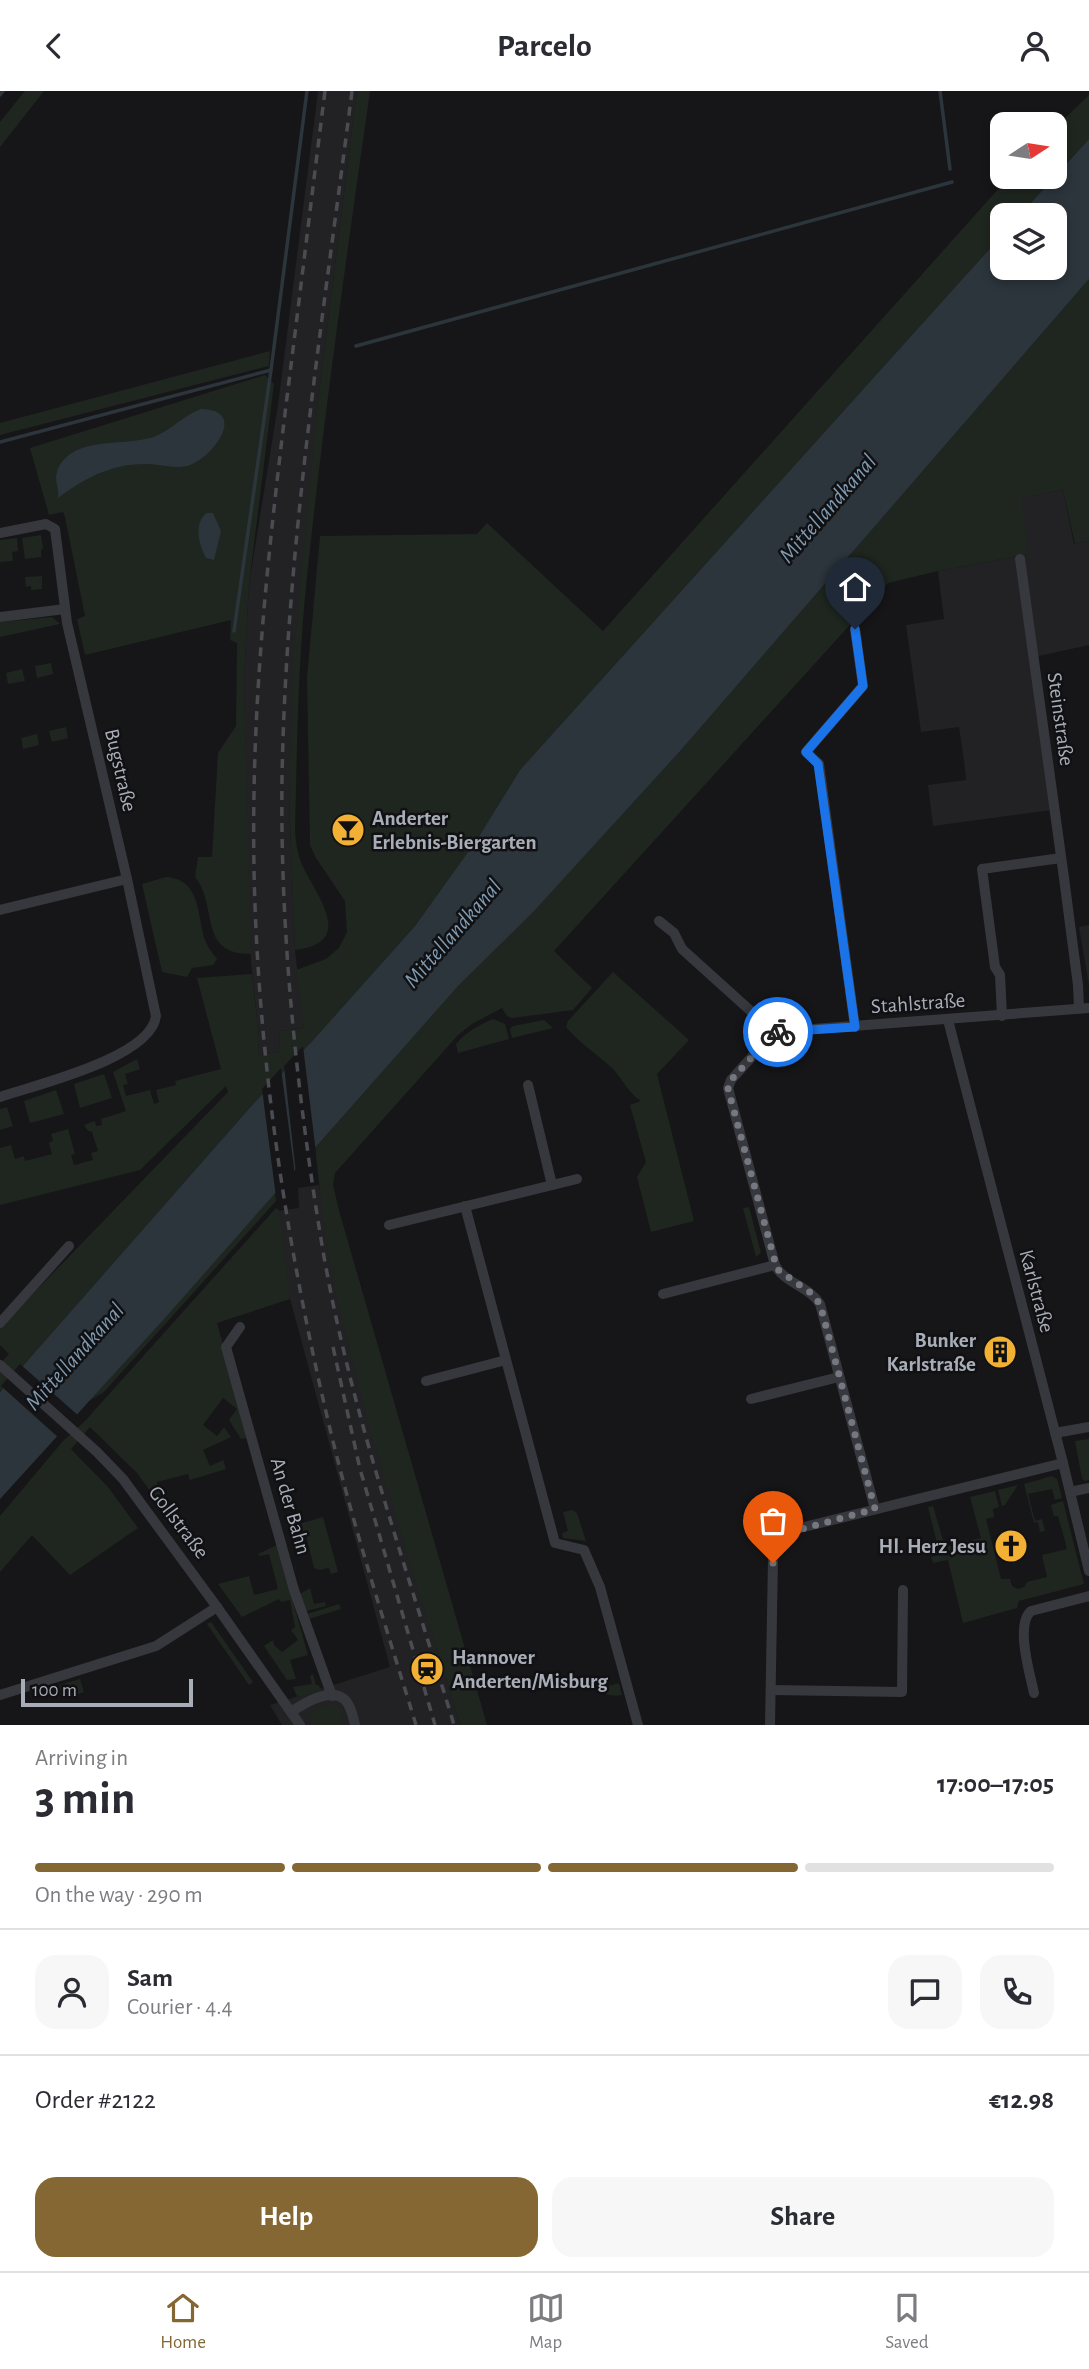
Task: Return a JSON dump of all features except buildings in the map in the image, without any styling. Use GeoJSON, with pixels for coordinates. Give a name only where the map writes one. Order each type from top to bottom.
{"type":"FeatureCollection","features":[{"type":"Feature","properties":{"kind":"street","name":"Bugstraße"},"geometry":{"type":"LineString","coordinates":[[0,533],[46,524],[55,529],[65,609],[127,879],[154,1004],[155,1023],[140,1040],[116,1058],[0,1097]]}},
{"type":"Feature","properties":{"kind":"street","name":"Steinstraße"},"geometry":{"type":"LineString","coordinates":[[1020,559],[1078,985],[1084,1008]]}},
{"type":"Feature","properties":{"kind":"street"},"geometry":{"type":"LineString","coordinates":[[0,617],[65,609]]}},
{"type":"Feature","properties":{"kind":"street"},"geometry":{"type":"LineString","coordinates":[[855,629],[863,686],[806,752],[818,764],[855,1027]]}},
{"type":"Feature","properties":{"kind":"street"},"geometry":{"type":"LineString","coordinates":[[1002,1016],[1000,975],[995,967],[982,869],[1061,858]]}},
{"type":"Feature","properties":{"kind":"street"},"geometry":{"type":"LineString","coordinates":[[0,910],[127,879]]}},
{"type":"Feature","properties":{"kind":"street"},"geometry":{"type":"LineString","coordinates":[[659,921],[674,933],[682,949],[774,1033],[731,1080],[728,1089],[775,1265],[780,1273],[811,1293],[820,1304],[875,1509]]}},
{"type":"Feature","properties":{"kind":"street","name":"Stahlstraße"},"geometry":{"type":"LineString","coordinates":[[774,1033],[1084,1008]]}},
{"type":"Feature","properties":{"kind":"street","name":"Karlstraße"},"geometry":{"type":"LineString","coordinates":[[948,1020],[1089,1571]]}},
{"type":"Feature","properties":{"kind":"street"},"geometry":{"type":"LineString","coordinates":[[527,1086],[552,1185]]}},
{"type":"Feature","properties":{"kind":"street"},"geometry":{"type":"LineString","coordinates":[[389,1224],[577,1179]]}},
{"type":"Feature","properties":{"kind":"street"},"geometry":{"type":"LineString","coordinates":[[465,1206],[555,1543],[584,1550],[592,1566],[638,1725]]}},
{"type":"Feature","properties":{"kind":"street"},"geometry":{"type":"LineString","coordinates":[[0,1323],[69,1246]]}},
{"type":"Feature","properties":{"kind":"street"},"geometry":{"type":"LineString","coordinates":[[663,1294],[775,1265]]}},
{"type":"Feature","properties":{"kind":"street","name":"An der Bahn"},"geometry":{"type":"LineString","coordinates":[[240,1328],[226,1347],[294,1590],[332,1696],[345,1699],[355,1725]]}},
{"type":"Feature","properties":{"kind":"street"},"geometry":{"type":"LineString","coordinates":[[426,1381],[506,1360]]}},
{"type":"Feature","properties":{"kind":"street","name":"Gollstraße"},"geometry":{"type":"LineString","coordinates":[[0,1365],[81,1437],[123,1479],[300,1725]]}},
{"type":"Feature","properties":{"kind":"street"},"geometry":{"type":"LineString","coordinates":[[751,1399],[839,1377]]}},
{"type":"Feature","properties":{"kind":"street"},"geometry":{"type":"LineString","coordinates":[[1055,1433],[1089,1427]]}},
{"type":"Feature","properties":{"kind":"street"},"geometry":{"type":"LineString","coordinates":[[771,1725],[773,1558],[782,1538],[800,1528],[1063,1462]]}},
{"type":"Feature","properties":{"kind":"street"},"geometry":{"type":"LineString","coordinates":[[1070,1492],[1089,1488]]}},
{"type":"Feature","properties":{"kind":"street"},"geometry":{"type":"LineString","coordinates":[[771,1690],[902,1692],[903,1590]]}},
{"type":"Feature","properties":{"kind":"street"},"geometry":{"type":"LineString","coordinates":[[1034,1693],[1024,1643],[1027,1614],[1089,1596]]}},
{"type":"Feature","properties":{"kind":"street"},"geometry":{"type":"LineString","coordinates":[[0,1695],[156,1646],[217,1607]]}},
{"type":"Feature","properties":{"kind":"street"},"geometry":{"type":"LineString","coordinates":[[291,1712],[307,1701],[332,1696]]}},
{"type":"Feature","properties":{"kind":"shaded area"},"geometry":{"type":"Polygon","coordinates":[[[25,91],[44,91],[0,147],[0,122],[25,91]]]}},
{"type":"Feature","properties":{"kind":"shaded area"},"geometry":{"type":"Polygon","coordinates":[[[318,91],[357,91],[317,409],[289,798],[295,950],[304,1028],[280,1031],[279,1052],[258,1055],[259,1038],[251,962],[244,680],[249,584],[278,405],[318,91]]]}},
{"type":"Feature","properties":{"kind":"shaded area"},"geometry":{"type":"Polygon","coordinates":[[[357,91],[370,91],[314,516],[298,704],[296,842],[302,864],[324,906],[328,929],[324,939],[313,946],[295,950],[289,798],[293,664],[317,409],[357,91]]]}},
{"type":"Feature","properties":{"kind":"shaded area"},"geometry":{"type":"Polygon","coordinates":[[[1089,95],[1089,139],[1068,162],[1068,115],[1089,95]]]}},
{"type":"Feature","properties":{"kind":"shaded area"},"geometry":{"type":"Polygon","coordinates":[[[998,189],[1044,189],[1031,203],[990,203],[990,248],[520,770],[478,838],[415,926],[254,1103],[0,1392],[0,1364],[9,1354],[0,1345],[0,1328],[228,1092],[226,1086],[140,1170],[0,1205],[0,1148],[11,1145],[15,1159],[24,1156],[25,1161],[52,1154],[49,1143],[53,1141],[51,1134],[68,1129],[75,1154],[71,1155],[74,1165],[93,1160],[91,1153],[98,1151],[92,1132],[84,1125],[95,1121],[96,1126],[102,1125],[101,1119],[126,1111],[113,1072],[137,1059],[140,1069],[125,1074],[128,1084],[123,1085],[126,1096],[150,1090],[154,1104],[159,1102],[156,1090],[176,1085],[175,1081],[221,1069],[197,978],[252,974],[259,1038],[258,1055],[279,1052],[280,1031],[304,1028],[296,970],[326,959],[339,948],[347,932],[345,901],[310,845],[307,677],[320,536],[477,534],[487,523],[603,631],[998,189]]]}},
{"type":"Feature","properties":{"kind":"shaded area"},"geometry":{"type":"Polygon","coordinates":[[[1089,279],[1089,541],[1075,544],[1063,490],[1021,498],[1029,554],[888,583],[554,951],[592,988],[573,1010],[512,1018],[507,1016],[502,1008],[472,1024],[458,1035],[335,1173],[333,1184],[338,1207],[487,1725],[460,1725],[396,1516],[352,1359],[331,1267],[315,1148],[459,985],[534,910],[682,749],[1089,279]]]}},
{"type":"Feature","properties":{"kind":"shaded area"},"geometry":{"type":"Polygon","coordinates":[[[270,351],[269,366],[0,435],[0,423],[270,351]]]}},
{"type":"Feature","properties":{"kind":"shaded area"},"geometry":{"type":"Polygon","coordinates":[[[265,375],[274,384],[249,584],[244,680],[251,954],[234,952],[216,938],[202,889],[195,877],[198,857],[212,857],[218,753],[236,726],[237,643],[230,640],[231,620],[85,655],[77,619],[85,616],[65,517],[63,512],[49,515],[30,448],[265,375]]]}},
{"type":"Feature","properties":{"kind":"shaded area"},"geometry":{"type":"Polygon","coordinates":[[[1063,490],[1074,544],[1089,541],[1089,645],[1030,658],[1052,810],[933,826],[928,785],[966,780],[964,761],[959,727],[921,732],[906,625],[944,619],[938,571],[1029,554],[1020,498],[1063,490]]]}},
{"type":"Feature","properties":{"kind":"shaded area"},"geometry":{"type":"Polygon","coordinates":[[[41,535],[41,557],[25,559],[22,538],[41,535]]]}},
{"type":"Feature","properties":{"kind":"shaded area"},"geometry":{"type":"Polygon","coordinates":[[[17,538],[18,551],[12,552],[13,561],[0,562],[0,540],[17,538]]]}},
{"type":"Feature","properties":{"kind":"shaded area"},"geometry":{"type":"Polygon","coordinates":[[[42,576],[42,589],[31,590],[31,586],[26,587],[25,577],[42,576]]]}},
{"type":"Feature","properties":{"kind":"shaded area"},"geometry":{"type":"Polygon","coordinates":[[[52,617],[60,624],[0,637],[0,622],[52,617]]]}},
{"type":"Feature","properties":{"kind":"shaded area"},"geometry":{"type":"Polygon","coordinates":[[[51,663],[53,674],[37,678],[35,666],[51,663]]]}},
{"type":"Feature","properties":{"kind":"shaded area"},"geometry":{"type":"Polygon","coordinates":[[[22,669],[25,681],[8,684],[6,673],[22,669]]]}},
{"type":"Feature","properties":{"kind":"shaded area"},"geometry":{"type":"Polygon","coordinates":[[[66,727],[68,738],[52,742],[49,731],[66,727]]]}},
{"type":"Feature","properties":{"kind":"shaded area"},"geometry":{"type":"Polygon","coordinates":[[[37,734],[39,745],[23,749],[21,738],[37,734]]]}},
{"type":"Feature","properties":{"kind":"shaded area"},"geometry":{"type":"Polygon","coordinates":[[[166,877],[177,879],[192,891],[206,943],[217,959],[213,965],[192,968],[187,977],[162,972],[142,884],[166,877]]]}},
{"type":"Feature","properties":{"kind":"shaded area"},"geometry":{"type":"Polygon","coordinates":[[[1089,925],[1089,985],[1079,927],[1089,925]]]}},
{"type":"Feature","properties":{"kind":"shaded area"},"geometry":{"type":"Polygon","coordinates":[[[613,972],[689,1040],[657,1074],[694,1221],[651,1232],[637,1177],[646,1162],[630,1105],[641,1101],[612,1068],[566,1027],[568,1021],[613,972]]]}},
{"type":"Feature","properties":{"kind":"shaded area"},"geometry":{"type":"Polygon","coordinates":[[[493,1019],[505,1024],[509,1039],[458,1053],[456,1044],[460,1040],[473,1029],[493,1019]]]}},
{"type":"Feature","properties":{"kind":"shaded area"},"geometry":{"type":"Polygon","coordinates":[[[544,1020],[553,1028],[512,1038],[510,1029],[513,1026],[544,1020]]]}},
{"type":"Feature","properties":{"kind":"shaded area"},"geometry":{"type":"Polygon","coordinates":[[[104,1074],[112,1098],[80,1108],[74,1084],[104,1074]]]}},
{"type":"Feature","properties":{"kind":"shaded area"},"geometry":{"type":"Polygon","coordinates":[[[56,1090],[64,1114],[30,1123],[24,1101],[56,1090]]]}},
{"type":"Feature","properties":{"kind":"shaded area"},"geometry":{"type":"Polygon","coordinates":[[[7,1107],[13,1126],[0,1130],[0,1109],[7,1107]]]}},
{"type":"Feature","properties":{"kind":"shaded area"},"geometry":{"type":"Polygon","coordinates":[[[319,1185],[348,1343],[381,1465],[460,1725],[282,1725],[270,1705],[390,1667],[290,1299],[277,1211],[299,1208],[298,1188],[319,1185]]]}},
{"type":"Feature","properties":{"kind":"shaded area"},"geometry":{"type":"Polygon","coordinates":[[[275,1192],[276,1201],[104,1392],[89,1401],[275,1192]]]}},
{"type":"Feature","properties":{"kind":"shaded area"},"geometry":{"type":"Polygon","coordinates":[[[749,1207],[761,1253],[756,1257],[743,1208],[749,1207]]]}},
{"type":"Feature","properties":{"kind":"shaded area"},"geometry":{"type":"Polygon","coordinates":[[[276,1208],[279,1210],[290,1299],[217,1323],[249,1437],[241,1439],[229,1420],[237,1409],[223,1398],[203,1425],[217,1436],[224,1427],[231,1437],[203,1450],[210,1466],[223,1460],[226,1469],[190,1480],[188,1474],[157,1482],[163,1505],[161,1506],[137,1473],[90,1427],[71,1449],[108,1487],[138,1528],[70,1575],[32,1535],[0,1572],[0,1516],[63,1441],[85,1421],[276,1208]]]}},
{"type":"Feature","properties":{"kind":"shaded area"},"geometry":{"type":"Polygon","coordinates":[[[1089,1439],[1089,1480],[1085,1481],[1082,1479],[1075,1441],[1089,1439]]]}},
{"type":"Feature","properties":{"kind":"shaded area"},"geometry":{"type":"Polygon","coordinates":[[[1052,1476],[1057,1479],[1062,1498],[1055,1500],[1052,1489],[1028,1494],[1035,1521],[1042,1519],[1045,1531],[1040,1532],[1038,1522],[1034,1523],[1024,1484],[1052,1476]]]}},
{"type":"Feature","properties":{"kind":"shaded area"},"geometry":{"type":"Polygon","coordinates":[[[1018,1485],[1005,1505],[1002,1506],[998,1490],[1018,1485]]]}},
{"type":"Feature","properties":{"kind":"shaded area"},"geometry":{"type":"Polygon","coordinates":[[[995,1491],[999,1507],[993,1509],[994,1517],[986,1519],[1001,1579],[1010,1579],[1012,1586],[1018,1589],[1024,1587],[1027,1582],[1047,1577],[1042,1555],[1067,1549],[1058,1516],[1054,1516],[1051,1505],[1063,1501],[1084,1584],[1019,1601],[1017,1608],[963,1623],[948,1560],[933,1563],[931,1557],[940,1555],[928,1507],[933,1506],[945,1547],[981,1538],[970,1497],[995,1491]]]}},
{"type":"Feature","properties":{"kind":"shaded area"},"geometry":{"type":"Polygon","coordinates":[[[573,1510],[577,1513],[586,1541],[563,1538],[562,1533],[568,1531],[563,1512],[573,1510]]]}},
{"type":"Feature","properties":{"kind":"shaded area"},"geometry":{"type":"Polygon","coordinates":[[[323,1517],[338,1572],[331,1574],[329,1568],[314,1568],[305,1531],[301,1532],[299,1524],[323,1517]]]}},
{"type":"Feature","properties":{"kind":"shaded area"},"geometry":{"type":"Polygon","coordinates":[[[277,1545],[308,1655],[290,1660],[296,1679],[287,1680],[264,1646],[273,1640],[274,1645],[282,1652],[298,1640],[291,1630],[295,1627],[290,1600],[281,1602],[279,1599],[242,1617],[218,1584],[249,1576],[254,1595],[278,1589],[269,1554],[258,1554],[277,1545]]]}},
{"type":"Feature","properties":{"kind":"shaded area"},"geometry":{"type":"Polygon","coordinates":[[[310,1588],[314,1604],[325,1602],[326,1606],[306,1611],[300,1594],[310,1588]]]}},
{"type":"Feature","properties":{"kind":"shaded area"},"geometry":{"type":"Polygon","coordinates":[[[339,1604],[341,1609],[309,1619],[307,1614],[339,1604]]]}},
{"type":"Feature","properties":{"kind":"shaded area"},"geometry":{"type":"Polygon","coordinates":[[[211,1622],[253,1682],[249,1685],[207,1624],[211,1622]]]}},
{"type":"Feature","properties":{"kind":"shaded area"},"geometry":{"type":"Polygon","coordinates":[[[313,1674],[316,1685],[322,1690],[299,1697],[296,1695],[293,1687],[312,1684],[310,1676],[313,1674]]]}},
{"type":"Feature","properties":{"kind":"shaded area"},"geometry":{"type":"Polygon","coordinates":[[[80,1679],[84,1692],[62,1699],[59,1685],[80,1679]]]}},
{"type":"Feature","properties":{"kind":"shaded area"},"geometry":{"type":"Polygon","coordinates":[[[619,1683],[622,1695],[605,1694],[595,1690],[619,1683]]]}},
{"type":"Feature","properties":{"kind":"shaded area"},"geometry":{"type":"Polygon","coordinates":[[[330,1704],[345,1712],[340,1717],[342,1725],[314,1725],[308,1713],[330,1704]]]}},
{"type":"Feature","properties":{"kind":"water","name":"Mittellandkanal"},"geometry":{"type":"Polygon","coordinates":[[[1089,139],[1089,279],[682,749],[534,911],[459,985],[164,1319],[0,1499],[0,1392],[254,1103],[415,926],[478,838],[520,770],[990,248],[990,280],[1067,280],[1067,203],[1031,203],[1044,189],[1068,189],[1068,162],[1089,139]]]}},
{"type":"Feature","properties":{"kind":"water"},"geometry":{"type":"Polygon","coordinates":[[[201,409],[215,411],[222,417],[225,425],[216,444],[199,460],[179,467],[134,464],[110,469],[58,498],[57,472],[63,461],[73,453],[98,445],[150,438],[201,409]]]}},
{"type":"Feature","properties":{"kind":"water"},"geometry":{"type":"Polygon","coordinates":[[[207,513],[213,513],[221,531],[214,560],[206,558],[200,541],[200,522],[207,513]]]}},
{"type":"Feature","properties":{"kind":"pier"},"geometry":{"type":"Polygon","coordinates":[[[303,1046],[316,1153],[296,1174],[284,1066],[303,1046]]]}},
{"type":"Feature","properties":{"kind":"pier"},"geometry":{"type":"Polygon","coordinates":[[[281,1068],[295,1175],[276,1197],[262,1089],[281,1068]]]}},
{"type":"Feature","properties":{"kind":"pier"},"geometry":{"type":"Polygon","coordinates":[[[20,1364],[80,1417],[60,1439],[1,1386],[20,1364]]]}},
{"type":"Feature","properties":{"kind":"waterway"},"geometry":{"type":"LineString","coordinates":[[0,95],[3,91]]}},
{"type":"Feature","properties":{"kind":"waterway"},"geometry":{"type":"LineString","coordinates":[[234,631],[307,91]]}},
{"type":"Feature","properties":{"kind":"waterway"},"geometry":{"type":"LineString","coordinates":[[940,91],[950,169]]}},
{"type":"Feature","properties":{"kind":"waterway"},"geometry":{"type":"LineString","coordinates":[[356,346],[952,182]]}},
{"type":"Feature","properties":{"kind":"waterway"},"geometry":{"type":"LineString","coordinates":[[0,442],[271,370]]}},
{"type":"Feature","properties":{"kind":"railway"},"geometry":{"type":"LineString","coordinates":[[325,91],[281,447],[261,645],[254,794],[257,954],[263,1034],[283,1194],[313,1351],[349,1504],[416,1725]]}},
{"type":"Feature","properties":{"kind":"railway"},"geometry":{"type":"LineString","coordinates":[[352,91],[318,348],[291,607],[282,779],[287,956],[305,1134],[335,1311],[364,1431],[454,1725]]}},
{"type":"Feature","properties":{"kind":"railway"},"geometry":{"type":"LineString","coordinates":[[333,1347],[360,1469],[435,1725]]}},
{"type":"Feature","properties":{"kind":"way so far"},"geometry":{"type":"LineString","coordinates":[[773,1563],[777,1545],[791,1532],[875,1509],[820,1304],[811,1293],[780,1273],[775,1265],[728,1089],[731,1080],[774,1033],[778,1032]]}},
{"type":"Feature","properties":{"kind":"place","name":"Anderter Erlebnis-Biergarten"},"geometry":{"type":"Point","coordinates":[348,830]}},
{"type":"Feature","properties":{"kind":"place","name":"Bunker Karlstraße"},"geometry":{"type":"Point","coordinates":[1000,1352]}},
{"type":"Feature","properties":{"kind":"place","name":"Hl. Herz Jesu"},"geometry":{"type":"Point","coordinates":[1011,1546]}},
{"type":"Feature","properties":{"kind":"place","name":"Hannover Anderten/Misburg"},"geometry":{"type":"Point","coordinates":[427,1669]}},
{"type":"Feature","properties":{"kind":"route"},"geometry":{"type":"LineString","coordinates":[[778,1032],[855,1027],[818,764],[806,752],[863,686],[855,629]]}}]}
